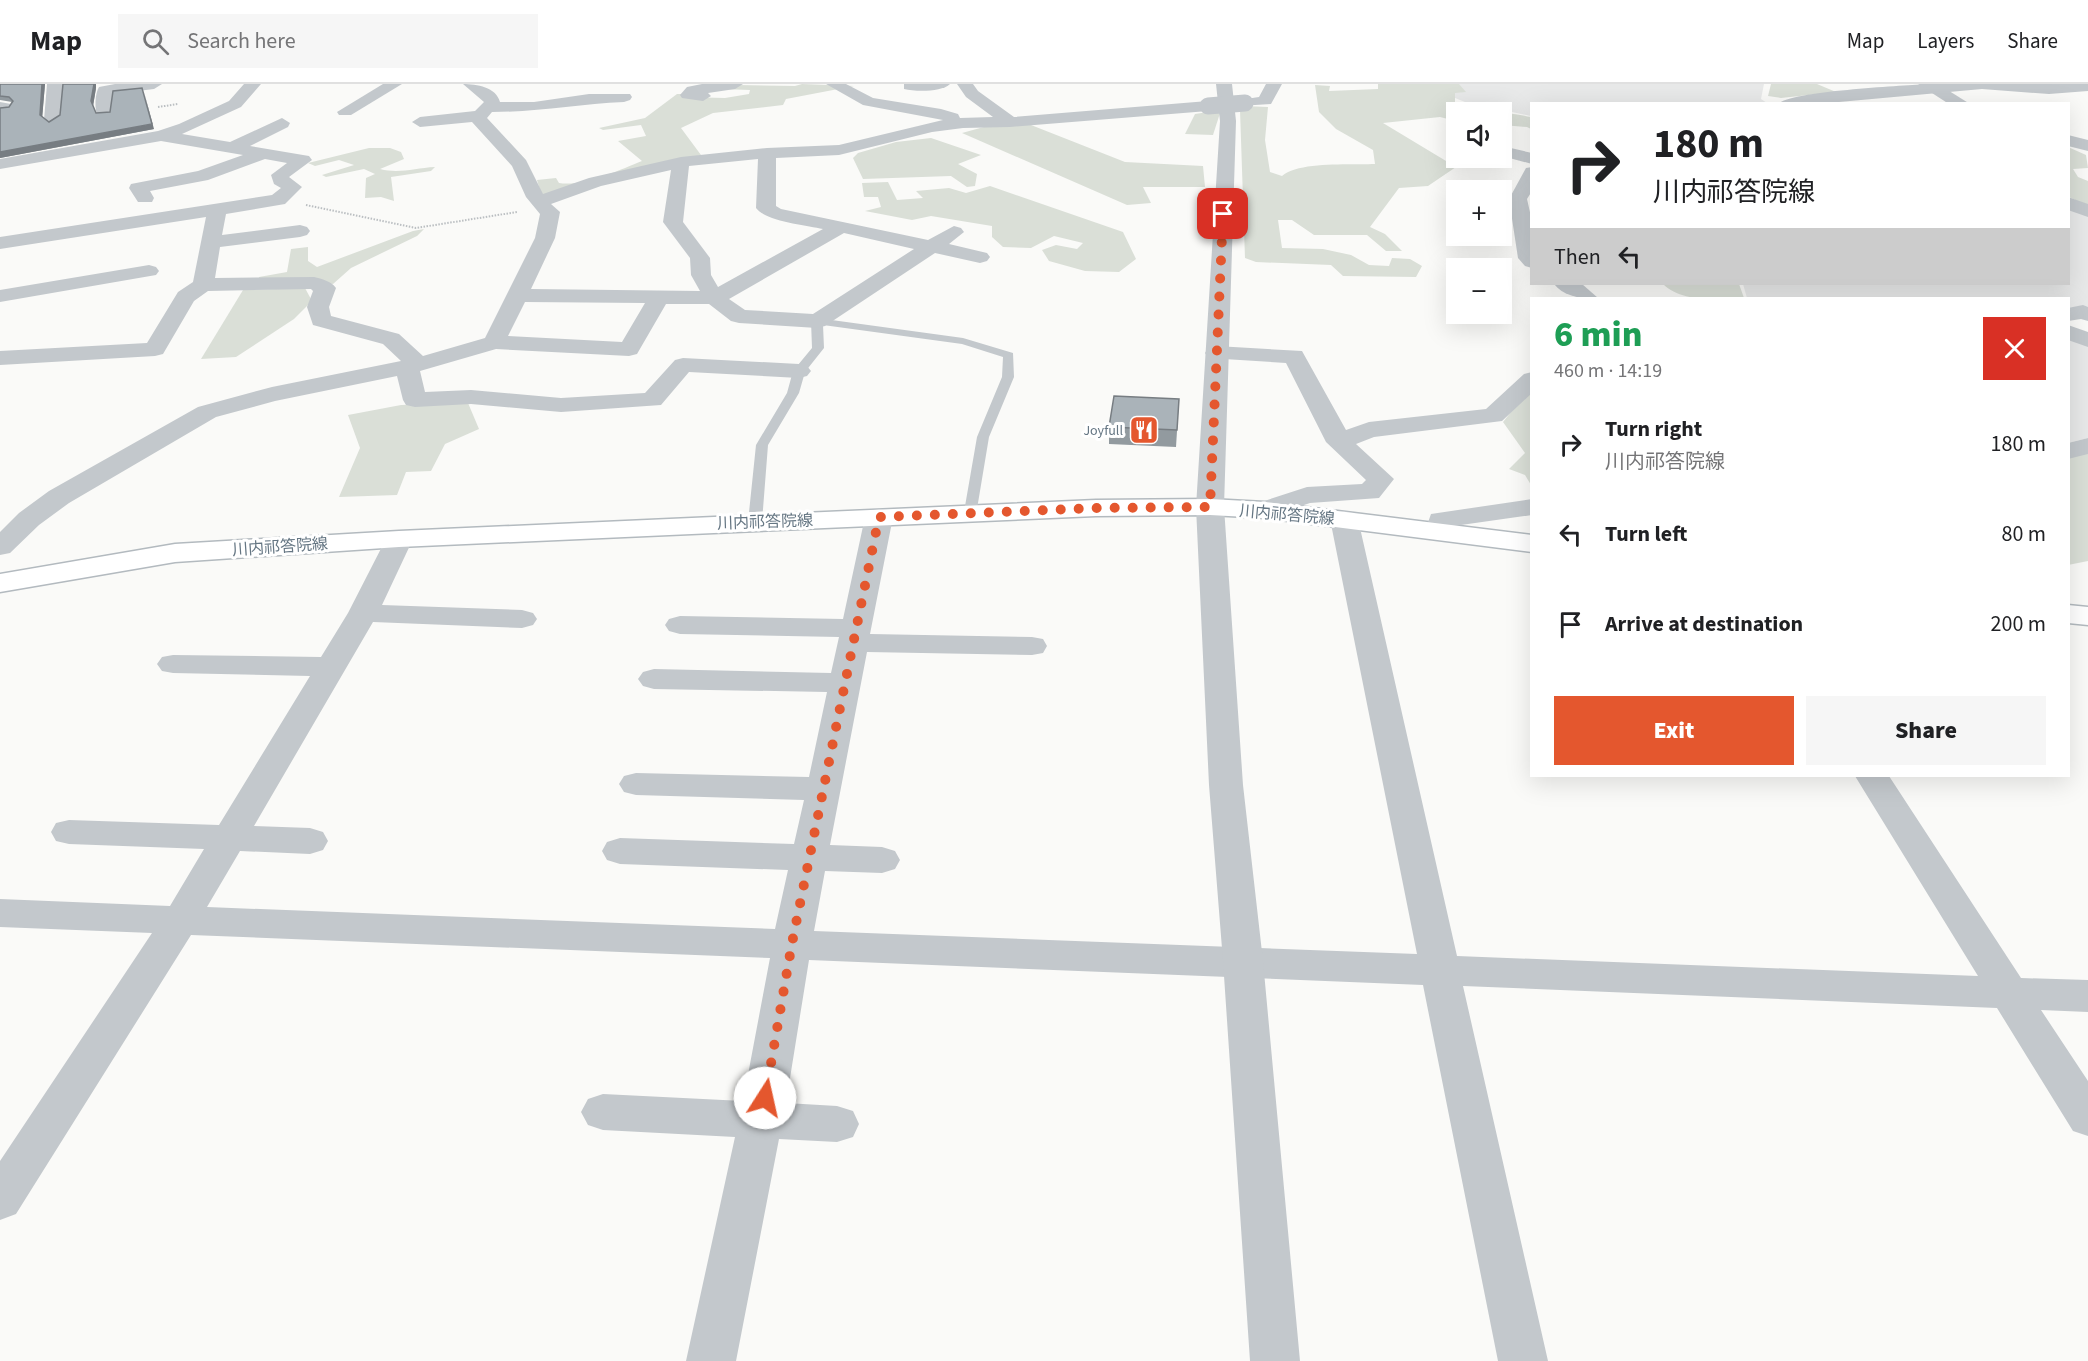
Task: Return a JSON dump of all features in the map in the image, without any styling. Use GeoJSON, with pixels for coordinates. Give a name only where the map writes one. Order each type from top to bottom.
{"type":"FeatureCollection","features":[{"type":"Feature","properties":{"kind":"main road","name":"川内祁答院線"},"geometry":{"type":"LineString","coordinates":[[0,583],[175,553],[399,538],[971,512],[1210,507],[1265,510],[1530,544]]}},
{"type":"Feature","properties":{"kind":"main road"},"geometry":{"type":"LineString","coordinates":[[2070,614],[2088,616]]}},
{"type":"Feature","properties":{"kind":"street"},"geometry":{"type":"LineString","coordinates":[[50,156],[48,136],[56,127],[55,84]]}},
{"type":"Feature","properties":{"kind":"street"},"geometry":{"type":"LineString","coordinates":[[154,84],[105,90],[104,121],[217,114]]}},
{"type":"Feature","properties":{"kind":"street"},"geometry":{"type":"LineString","coordinates":[[0,164],[161,136],[235,105],[253,84]]}},
{"type":"Feature","properties":{"kind":"street"},"geometry":{"type":"LineString","coordinates":[[345,112],[394,84]]}},
{"type":"Feature","properties":{"kind":"street"},"geometry":{"type":"LineString","coordinates":[[471,84],[493,101],[478,118],[522,166],[534,197],[550,213],[545,238],[494,342]]}},
{"type":"Feature","properties":{"kind":"street"},"geometry":{"type":"LineString","coordinates":[[589,99],[608,84]]}},
{"type":"Feature","properties":{"kind":"street"},"geometry":{"type":"LineString","coordinates":[[703,96],[688,95],[693,90],[735,84]]}},
{"type":"Feature","properties":{"kind":"street"},"geometry":{"type":"LineString","coordinates":[[834,84],[869,102],[941,114],[963,123]]}},
{"type":"Feature","properties":{"kind":"street"},"geometry":{"type":"LineString","coordinates":[[910,86],[942,84]]}},
{"type":"Feature","properties":{"kind":"street"},"geometry":{"type":"LineString","coordinates":[[965,84],[972,94],[1010,122]]}},
{"type":"Feature","properties":{"kind":"street"},"geometry":{"type":"LineString","coordinates":[[1224,84],[1228,121],[1210,507],[1226,785],[1243,961],[1275,1361]]}},
{"type":"Feature","properties":{"kind":"street"},"geometry":{"type":"LineString","coordinates":[[541,205],[595,182],[681,162],[857,147],[932,127],[963,123],[1010,122],[1265,101],[1274,84]]}},
{"type":"Feature","properties":{"kind":"street"},"geometry":{"type":"LineString","coordinates":[[1798,102],[1930,86],[1982,84],[2049,88],[2088,86]]}},
{"type":"Feature","properties":{"kind":"street"},"geometry":{"type":"LineString","coordinates":[[1930,86],[1958,102]]}},
{"type":"Feature","properties":{"kind":"street"},"geometry":{"type":"LineString","coordinates":[[1162,93],[1168,110]]}},
{"type":"Feature","properties":{"kind":"street"},"geometry":{"type":"LineString","coordinates":[[420,122],[589,99],[624,97]]}},
{"type":"Feature","properties":{"kind":"street"},"geometry":{"type":"LineString","coordinates":[[1100,97],[1124,113]]}},
{"type":"Feature","properties":{"kind":"street"},"geometry":{"type":"LineString","coordinates":[[364,101],[394,103]]}},
{"type":"Feature","properties":{"kind":"street"},"geometry":{"type":"LineString","coordinates":[[942,110],[988,106]]}},
{"type":"Feature","properties":{"kind":"street"},"geometry":{"type":"LineString","coordinates":[[1051,119],[1095,130]]}},
{"type":"Feature","properties":{"kind":"street"},"geometry":{"type":"LineString","coordinates":[[232,148],[282,123]]}},
{"type":"Feature","properties":{"kind":"street"},"geometry":{"type":"LineString","coordinates":[[0,243],[278,200],[293,187],[280,180],[280,175],[303,160],[161,136]]}},
{"type":"Feature","properties":{"kind":"street"},"geometry":{"type":"LineString","coordinates":[[2070,141],[2088,146]]}},
{"type":"Feature","properties":{"kind":"street"},"geometry":{"type":"LineString","coordinates":[[767,153],[766,208],[775,213],[980,257]]}},
{"type":"Feature","properties":{"kind":"street"},"geometry":{"type":"LineString","coordinates":[[145,198],[138,188],[202,176],[264,154]]}},
{"type":"Feature","properties":{"kind":"street"},"geometry":{"type":"LineString","coordinates":[[1512,154],[1530,158]]}},
{"type":"Feature","properties":{"kind":"street"},"geometry":{"type":"LineString","coordinates":[[681,162],[673,222],[700,258],[702,275],[714,298],[739,316],[817,321],[954,232]]}},
{"type":"Feature","properties":{"kind":"street"},"geometry":{"type":"LineString","coordinates":[[1530,176],[1518,199],[1530,260]]}},
{"type":"Feature","properties":{"kind":"street"},"geometry":{"type":"LineString","coordinates":[[2070,204],[2088,211]]}},
{"type":"Feature","properties":{"kind":"street"},"geometry":{"type":"LineString","coordinates":[[203,285],[217,209]]}},
{"type":"Feature","properties":{"kind":"street"},"geometry":{"type":"LineString","coordinates":[[518,295],[714,298],[841,227]]}},
{"type":"Feature","properties":{"kind":"street"},"geometry":{"type":"LineString","coordinates":[[211,242],[300,231]]}},
{"type":"Feature","properties":{"kind":"street"},"geometry":{"type":"LineString","coordinates":[[0,296],[149,271]]}},
{"type":"Feature","properties":{"kind":"street"},"geometry":{"type":"LineString","coordinates":[[0,358],[155,349],[186,297],[203,285],[314,283],[325,288],[318,307],[321,320],[391,339],[412,365],[415,400],[471,398],[561,405],[652,400],[683,365],[799,371]]}},
{"type":"Feature","properties":{"kind":"street"},"geometry":{"type":"LineString","coordinates":[[1567,285],[1579,290],[1586,297]]}},
{"type":"Feature","properties":{"kind":"street"},"geometry":{"type":"LineString","coordinates":[[0,547],[29,519],[59,497],[207,412],[272,394],[467,352],[494,342],[629,349],[659,297]]}},
{"type":"Feature","properties":{"kind":"street"},"geometry":{"type":"LineString","coordinates":[[2070,315],[2083,312],[2088,314]]}},
{"type":"Feature","properties":{"kind":"street"},"geometry":{"type":"LineString","coordinates":[[2070,333],[2088,340]]}},
{"type":"Feature","properties":{"kind":"street"},"geometry":{"type":"LineString","coordinates":[[1216,353],[1294,356],[1339,442],[1381,479],[1370,492],[1307,495],[1265,510]]}},
{"type":"Feature","properties":{"kind":"street"},"geometry":{"type":"LineString","coordinates":[[1339,442],[1369,430],[1492,416],[1530,381]]}},
{"type":"Feature","properties":{"kind":"street"},"geometry":{"type":"LineString","coordinates":[[2070,450],[2088,446]]}},
{"type":"Feature","properties":{"kind":"street"},"geometry":{"type":"LineString","coordinates":[[1439,531],[1441,520],[1530,507]]}},
{"type":"Feature","properties":{"kind":"street"},"geometry":{"type":"LineString","coordinates":[[711,1361],[761,1120],[792,943],[879,517]]}},
{"type":"Feature","properties":{"kind":"street"},"geometry":{"type":"LineString","coordinates":[[1344,519],[1523,1361]]}},
{"type":"Feature","properties":{"kind":"street"},"geometry":{"type":"LineString","coordinates":[[0,1200],[181,919],[230,838],[363,613],[399,538]]}},
{"type":"Feature","properties":{"kind":"street"},"geometry":{"type":"LineString","coordinates":[[363,613],[522,619]]}},
{"type":"Feature","properties":{"kind":"street"},"geometry":{"type":"LineString","coordinates":[[680,625],[1032,646]]}},
{"type":"Feature","properties":{"kind":"street"},"geometry":{"type":"LineString","coordinates":[[173,664],[330,667]]}},
{"type":"Feature","properties":{"kind":"street"},"geometry":{"type":"LineString","coordinates":[[654,679],[846,683]]}},
{"type":"Feature","properties":{"kind":"street"},"geometry":{"type":"LineString","coordinates":[[1873,777],[2088,1118]]}},
{"type":"Feature","properties":{"kind":"street"},"geometry":{"type":"LineString","coordinates":[[636,784],[824,789]]}},
{"type":"Feature","properties":{"kind":"street"},"geometry":{"type":"LineString","coordinates":[[69,832],[310,841]]}},
{"type":"Feature","properties":{"kind":"street"},"geometry":{"type":"LineString","coordinates":[[620,851],[882,860]]}},
{"type":"Feature","properties":{"kind":"street"},"geometry":{"type":"LineString","coordinates":[[0,912],[2088,996]]}},
{"type":"Feature","properties":{"kind":"street"},"geometry":{"type":"LineString","coordinates":[[603,1112],[837,1124]]}},
{"type":"Feature","properties":{"kind":"lane"},"geometry":{"type":"LineString","coordinates":[[755,522],[762,446],[793,393],[799,371],[818,348],[817,321],[963,341],[1009,355],[1008,377],[983,437],[971,512]]}},
{"type":"Feature","properties":{"kind":"path"},"geometry":{"type":"LineString","coordinates":[[278,200],[416,228],[541,205]]}},
{"type":"Feature","properties":{"kind":"shaded area"},"geometry":{"type":"Polygon","coordinates":[[[802,84],[854,86],[786,99],[783,105],[713,113],[681,128],[701,155],[542,197],[537,180],[556,178],[559,183],[579,183],[642,161],[618,141],[646,136],[641,125],[603,130],[599,128],[645,118],[677,94],[684,94],[685,97],[725,98],[749,94],[750,90],[721,89],[738,85],[795,86],[802,84]]]}},
{"type":"Feature","properties":{"kind":"shaded area"},"geometry":{"type":"Polygon","coordinates":[[[1378,84],[1459,84],[1466,92],[1455,93],[1455,102],[1446,102],[1446,118],[1440,117],[1383,123],[1446,161],[1446,168],[1455,168],[1428,186],[1399,188],[1370,227],[1385,234],[1402,251],[1386,251],[1367,235],[1314,235],[1292,220],[1278,220],[1282,248],[1323,249],[1351,255],[1369,265],[1389,266],[1392,258],[1410,259],[1422,266],[1416,277],[1343,276],[1331,265],[1256,262],[1245,258],[1240,110],[1244,106],[1268,107],[1265,140],[1270,172],[1282,176],[1290,171],[1313,166],[1375,164],[1373,150],[1336,129],[1319,112],[1315,85],[1330,86],[1329,91],[1378,89],[1378,84]]]}},
{"type":"Feature","properties":{"kind":"shaded area"},"geometry":{"type":"Polygon","coordinates":[[[1420,84],[1764,84],[1761,99],[1766,102],[1530,102],[1530,116],[1512,112],[1512,102],[1465,102],[1420,84]]]}},
{"type":"Feature","properties":{"kind":"shaded area"},"geometry":{"type":"Polygon","coordinates":[[[1771,84],[1817,84],[1836,92],[1781,98],[1768,96],[1771,84]]]}},
{"type":"Feature","properties":{"kind":"shaded area"},"geometry":{"type":"Polygon","coordinates":[[[1221,110],[1213,135],[1185,134],[1195,114],[1221,110]]]}},
{"type":"Feature","properties":{"kind":"shaded area"},"geometry":{"type":"Polygon","coordinates":[[[1512,114],[1530,117],[1530,128],[1512,126],[1512,114]]]}},
{"type":"Feature","properties":{"kind":"shaded area"},"geometry":{"type":"Polygon","coordinates":[[[991,125],[1031,125],[1125,162],[1203,166],[1205,187],[1143,187],[1151,203],[1127,205],[962,133],[991,125]]]}},
{"type":"Feature","properties":{"kind":"shaded area"},"geometry":{"type":"Polygon","coordinates":[[[931,138],[981,155],[958,164],[977,174],[975,186],[967,187],[951,176],[863,179],[853,158],[858,153],[896,142],[931,138]]]}},
{"type":"Feature","properties":{"kind":"shaded area"},"geometry":{"type":"Polygon","coordinates":[[[369,148],[390,148],[401,152],[404,159],[380,169],[400,171],[435,167],[431,171],[391,177],[394,201],[381,197],[365,198],[366,178],[375,174],[364,169],[326,177],[322,175],[354,165],[339,160],[315,166],[308,163],[369,148]]]}},
{"type":"Feature","properties":{"kind":"shaded area"},"geometry":{"type":"Polygon","coordinates":[[[2070,148],[2086,155],[2088,168],[2073,169],[2078,177],[2088,181],[2088,206],[2070,197],[2070,148]]]}},
{"type":"Feature","properties":{"kind":"shaded area"},"geometry":{"type":"Polygon","coordinates":[[[888,182],[897,200],[923,198],[916,191],[949,188],[966,193],[990,186],[1123,232],[1136,259],[1119,272],[1085,271],[1049,261],[1042,250],[1056,245],[1077,249],[1083,243],[1054,236],[1031,248],[1003,247],[992,237],[992,226],[931,216],[912,220],[865,211],[881,207],[878,197],[864,197],[862,183],[888,182]]]}},
{"type":"Feature","properties":{"kind":"shaded area"},"geometry":{"type":"Polygon","coordinates":[[[2070,200],[2088,208],[2088,309],[2070,312],[2070,297],[1747,297],[1743,285],[2070,285],[2070,200]]]}},
{"type":"Feature","properties":{"kind":"shaded area"},"geometry":{"type":"Polygon","coordinates":[[[424,229],[417,236],[351,268],[333,284],[291,278],[259,280],[259,277],[287,272],[291,249],[308,247],[308,261],[317,267],[424,229]]]}},
{"type":"Feature","properties":{"kind":"shaded area"},"geometry":{"type":"Polygon","coordinates":[[[1664,285],[1739,285],[1744,297],[1690,297],[1664,285]]]}},
{"type":"Feature","properties":{"kind":"shaded area"},"geometry":{"type":"Polygon","coordinates":[[[305,288],[312,301],[294,319],[236,357],[201,359],[243,290],[305,288]]]}},
{"type":"Feature","properties":{"kind":"shaded area"},"geometry":{"type":"Polygon","coordinates":[[[2070,339],[2088,346],[2088,438],[2070,442],[2070,339]]]}},
{"type":"Feature","properties":{"kind":"shaded area"},"geometry":{"type":"Polygon","coordinates":[[[1530,388],[1530,483],[1525,475],[1509,469],[1525,453],[1503,422],[1530,388]]]}},
{"type":"Feature","properties":{"kind":"shaded area"},"geometry":{"type":"Polygon","coordinates":[[[468,403],[479,429],[445,444],[431,471],[406,472],[397,495],[339,497],[360,448],[348,415],[401,405],[468,403]]]}},
{"type":"Feature","properties":{"kind":"shaded area"},"geometry":{"type":"Polygon","coordinates":[[[2088,453],[2088,561],[2070,565],[2070,458],[2088,453]]]}},
{"type":"Feature","properties":{"kind":"building"},"geometry":{"type":"Polygon","coordinates":[[[0,84],[42,84],[40,115],[49,122],[60,115],[63,84],[94,84],[91,101],[96,113],[110,112],[113,91],[142,88],[152,124],[0,152],[0,108],[9,107],[13,101],[9,97],[0,96],[0,84]]]}},
{"type":"Feature","properties":{"kind":"building"},"geometry":{"type":"Polygon","coordinates":[[[1114,396],[1179,399],[1177,430],[1109,427],[1114,396]]]}},
{"type":"Feature","properties":{"kind":"place","name":"Joyfull"},"geometry":{"type":"Point","coordinates":[1144,430]}},
{"type":"Feature","properties":{"kind":"route"},"geometry":{"type":"LineString","coordinates":[[765,1098],[792,943],[879,517],[1096,508],[1210,507],[1223,214]]}}]}
